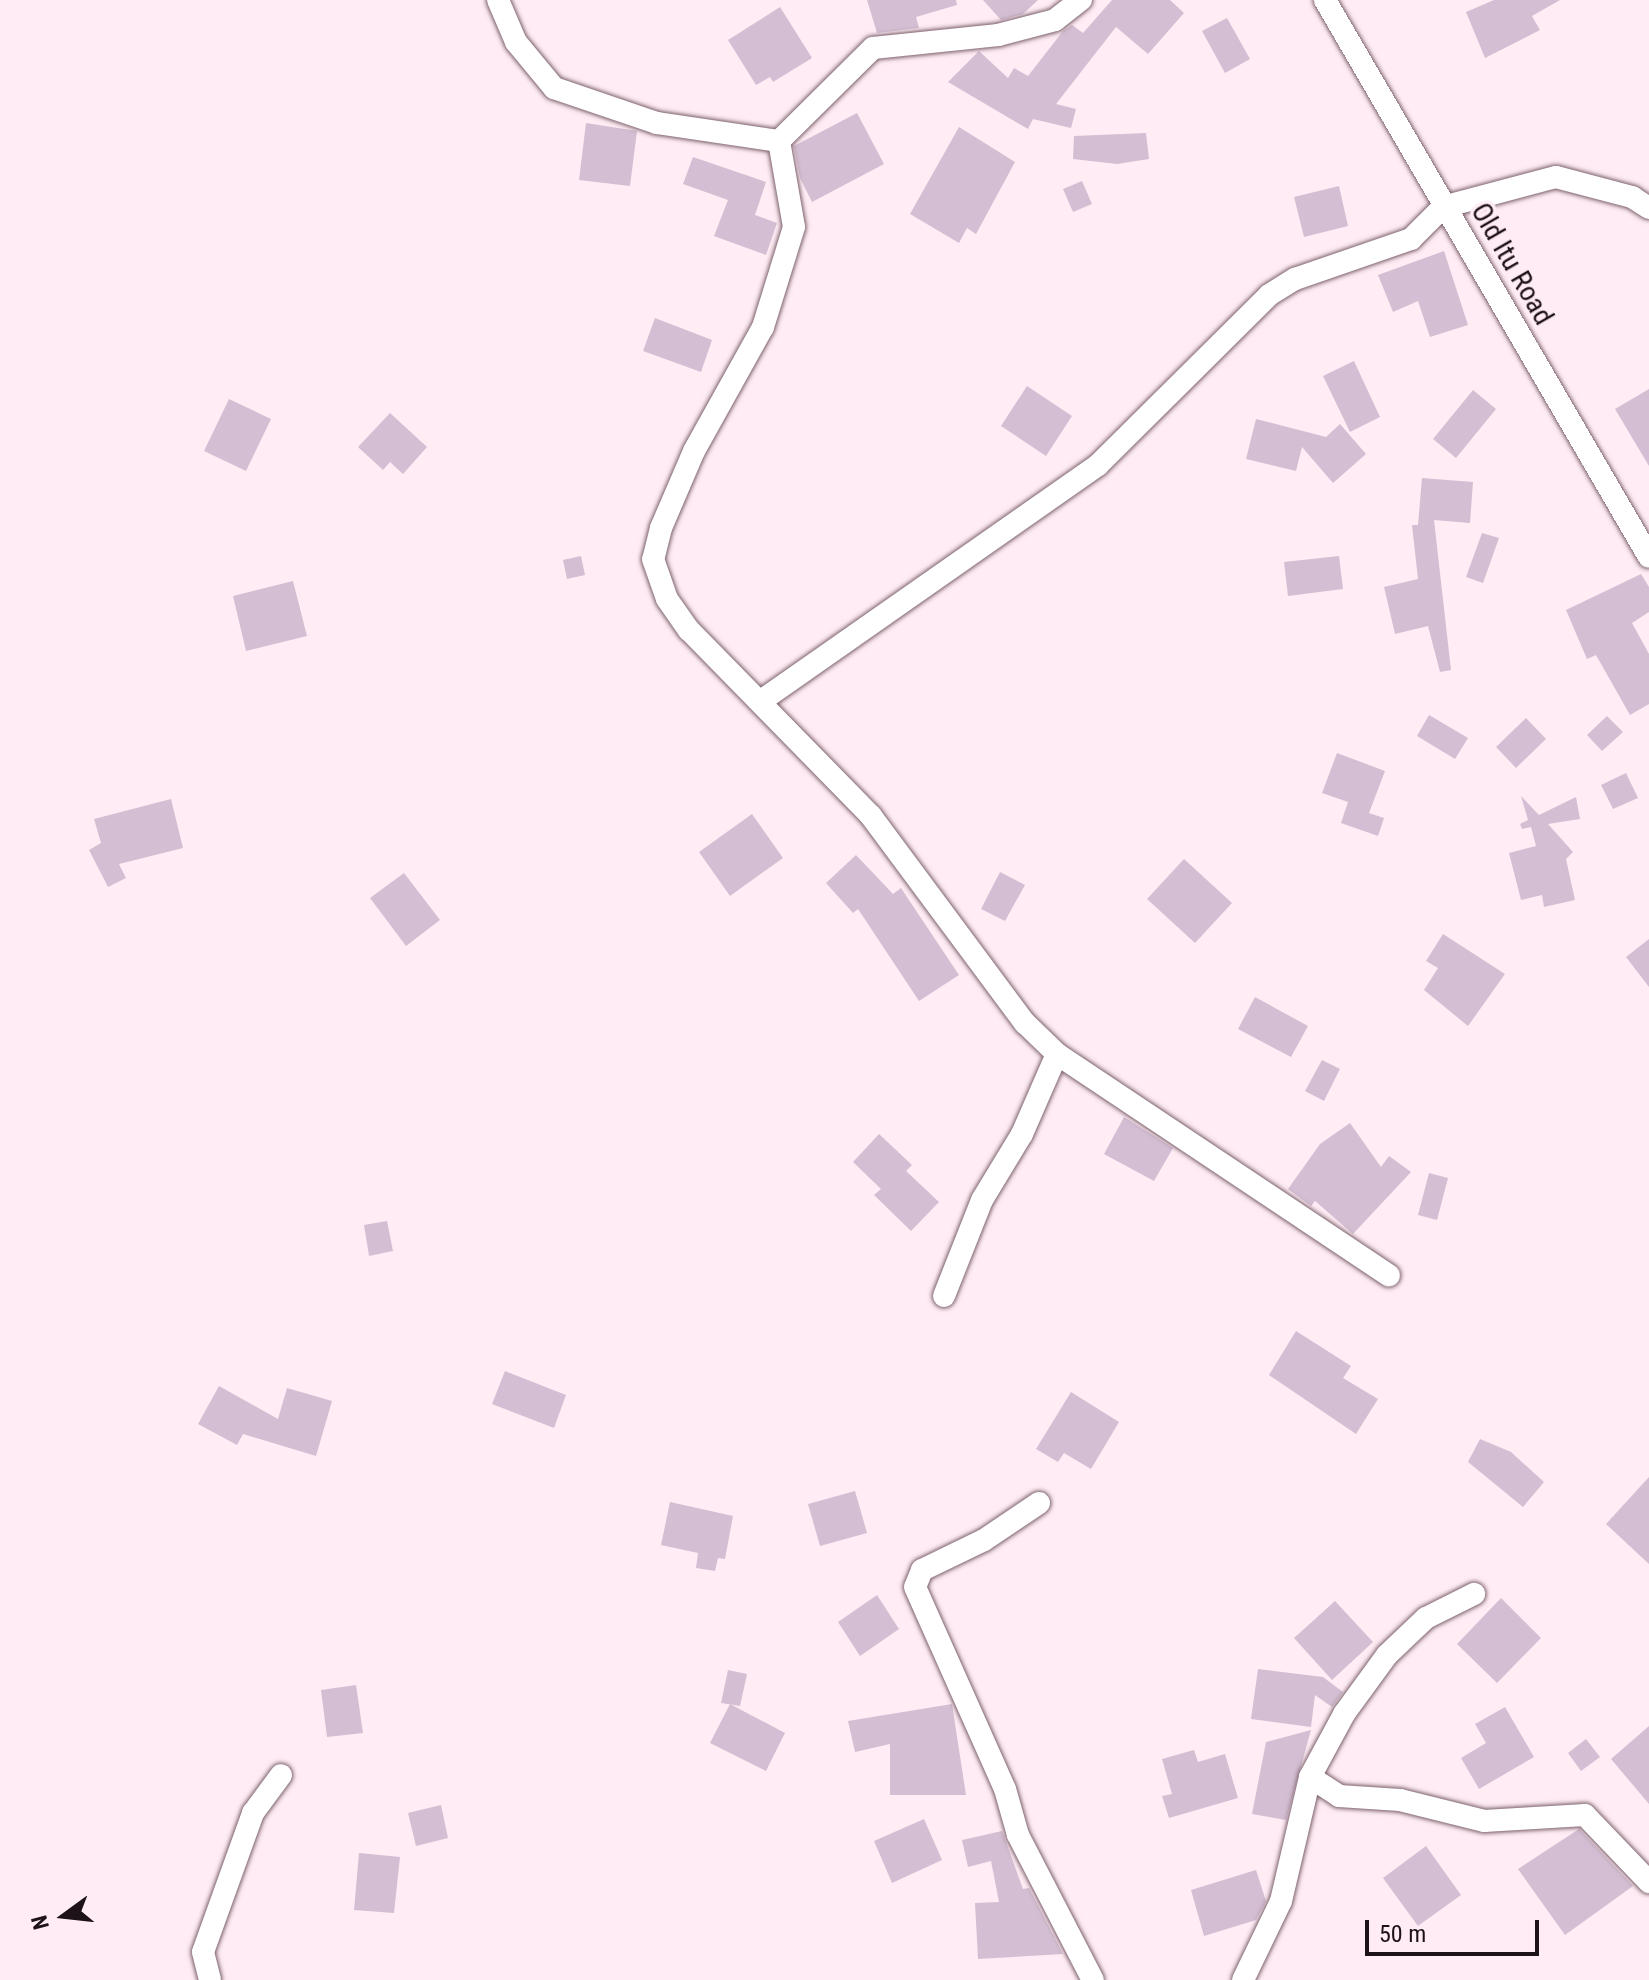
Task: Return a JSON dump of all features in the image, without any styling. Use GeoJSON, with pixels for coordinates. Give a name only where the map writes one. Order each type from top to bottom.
{"type":"FeatureCollection","features":[{"type":"Feature","properties":{"kind":"street"},"geometry":{"type":"LineString","coordinates":[[498,0],[516,42],[554,88],[657,123],[779,141]]}},
{"type":"Feature","properties":{"kind":"street"},"geometry":{"type":"LineString","coordinates":[[779,141],[873,48],[998,35],[1055,20],[1081,0]]}},
{"type":"Feature","properties":{"kind":"street","name":"Old Itu Road"},"geometry":{"type":"LineString","coordinates":[[1325,0],[1649,557]]}},
{"type":"Feature","properties":{"kind":"street"},"geometry":{"type":"LineString","coordinates":[[779,141],[794,227],[763,327],[694,451],[653,559],[667,599],[689,630],[871,816],[1025,1023],[1057,1054],[1389,1275]]}},
{"type":"Feature","properties":{"kind":"street"},"geometry":{"type":"LineString","coordinates":[[761,701],[1098,465],[1269,295],[1295,279],[1411,239],[1443,207],[1556,177],[1632,197],[1649,208]]}},
{"type":"Feature","properties":{"kind":"street"},"geometry":{"type":"LineString","coordinates":[[944,1296],[982,1200],[1022,1134],[1057,1054]]}},
{"type":"Feature","properties":{"kind":"street"},"geometry":{"type":"LineString","coordinates":[[1039,1503],[984,1540],[922,1570],[915,1587],[1005,1789],[1018,1835],[1093,1980]]}},
{"type":"Feature","properties":{"kind":"street"},"geometry":{"type":"LineString","coordinates":[[1243,1980],[1281,1901],[1310,1777],[1344,1714],[1387,1655],[1426,1618],[1474,1594]]}},
{"type":"Feature","properties":{"kind":"street"},"geometry":{"type":"LineString","coordinates":[[210,1980],[203,1952],[253,1813],[281,1775]]}},
{"type":"Feature","properties":{"kind":"street"},"geometry":{"type":"LineString","coordinates":[[1310,1777],[1339,1796],[1400,1800],[1484,1821],[1585,1815],[1649,1882]]}},
{"type":"Feature","properties":{"kind":"building"},"geometry":{"type":"Polygon","coordinates":[[[867,0],[956,0],[957,5],[916,17],[919,28],[877,33],[867,0]]]}},
{"type":"Feature","properties":{"kind":"building"},"geometry":{"type":"Polygon","coordinates":[[[983,0],[1038,0],[1023,14],[1001,20],[983,0]]]}},
{"type":"Feature","properties":{"kind":"building"},"geometry":{"type":"Polygon","coordinates":[[[1112,0],[1170,0],[1184,13],[1148,54],[1116,27],[1056,104],[1076,109],[1071,128],[1033,119],[1028,129],[948,82],[979,51],[1008,78],[1014,68],[1028,76],[1063,31],[1072,25],[1083,33],[1112,0]]]}},
{"type":"Feature","properties":{"kind":"building"},"geometry":{"type":"Polygon","coordinates":[[[1494,0],[1560,0],[1532,16],[1540,30],[1485,58],[1466,12],[1494,0]]]}},
{"type":"Feature","properties":{"kind":"building"},"geometry":{"type":"Polygon","coordinates":[[[780,7],[812,58],[773,82],[770,77],[756,85],[728,40],[780,7]]]}},
{"type":"Feature","properties":{"kind":"building"},"geometry":{"type":"Polygon","coordinates":[[[1227,18],[1250,59],[1225,73],[1202,31],[1227,18]]]}},
{"type":"Feature","properties":{"kind":"building"},"geometry":{"type":"Polygon","coordinates":[[[857,113],[884,164],[812,202],[800,178],[794,146],[857,113]]]}},
{"type":"Feature","properties":{"kind":"building"},"geometry":{"type":"Polygon","coordinates":[[[586,123],[637,131],[630,186],[579,180],[586,123]]]}},
{"type":"Feature","properties":{"kind":"building"},"geometry":{"type":"Polygon","coordinates":[[[959,127],[1015,162],[976,234],[967,228],[959,243],[910,214],[959,127]]]}},
{"type":"Feature","properties":{"kind":"building"},"geometry":{"type":"Polygon","coordinates":[[[1146,133],[1149,159],[1117,164],[1073,159],[1074,136],[1146,133]]]}},
{"type":"Feature","properties":{"kind":"building"},"geometry":{"type":"Polygon","coordinates":[[[693,157],[766,182],[755,215],[777,223],[766,255],[714,236],[728,200],[683,184],[693,157]]]}},
{"type":"Feature","properties":{"kind":"building"},"geometry":{"type":"Polygon","coordinates":[[[1082,181],[1092,204],[1073,212],[1063,189],[1082,181]]]}},
{"type":"Feature","properties":{"kind":"building"},"geometry":{"type":"Polygon","coordinates":[[[1339,186],[1348,226],[1304,237],[1294,197],[1339,186]]]}},
{"type":"Feature","properties":{"kind":"building"},"geometry":{"type":"Polygon","coordinates":[[[1444,251],[1468,325],[1430,337],[1418,301],[1393,312],[1378,275],[1444,251]]]}},
{"type":"Feature","properties":{"kind":"building"},"geometry":{"type":"Polygon","coordinates":[[[655,318],[712,340],[701,372],[643,351],[655,318]]]}},
{"type":"Feature","properties":{"kind":"building"},"geometry":{"type":"Polygon","coordinates":[[[1354,361],[1380,417],[1350,432],[1323,376],[1354,361]]]}},
{"type":"Feature","properties":{"kind":"building"},"geometry":{"type":"Polygon","coordinates":[[[1027,386],[1072,416],[1046,456],[1001,426],[1027,386]]]}},
{"type":"Feature","properties":{"kind":"building"},"geometry":{"type":"Polygon","coordinates":[[[1649,389],[1649,466],[1615,409],[1649,389]]]}},
{"type":"Feature","properties":{"kind":"building"},"geometry":{"type":"Polygon","coordinates":[[[1473,390],[1496,409],[1456,458],[1433,439],[1473,390]]]}},
{"type":"Feature","properties":{"kind":"building"},"geometry":{"type":"Polygon","coordinates":[[[229,399],[271,419],[246,471],[204,451],[229,399]]]}},
{"type":"Feature","properties":{"kind":"building"},"geometry":{"type":"Polygon","coordinates":[[[390,413],[427,447],[403,474],[390,462],[383,470],[358,447],[390,413]]]}},
{"type":"Feature","properties":{"kind":"building"},"geometry":{"type":"Polygon","coordinates":[[[1256,419],[1326,437],[1340,424],[1366,454],[1333,483],[1302,447],[1296,471],[1246,459],[1256,419]]]}},
{"type":"Feature","properties":{"kind":"building"},"geometry":{"type":"Polygon","coordinates":[[[1422,478],[1473,482],[1470,523],[1434,520],[1451,670],[1440,672],[1428,626],[1395,634],[1384,587],[1418,579],[1412,525],[1418,525],[1422,478]]]}},
{"type":"Feature","properties":{"kind":"building"},"geometry":{"type":"Polygon","coordinates":[[[1482,533],[1499,538],[1483,583],[1466,577],[1482,533]]]}},
{"type":"Feature","properties":{"kind":"building"},"geometry":{"type":"Polygon","coordinates":[[[581,556],[585,575],[567,579],[563,560],[581,556]]]}},
{"type":"Feature","properties":{"kind":"building"},"geometry":{"type":"Polygon","coordinates":[[[1339,556],[1343,589],[1288,596],[1284,562],[1339,556]]]}},
{"type":"Feature","properties":{"kind":"building"},"geometry":{"type":"Polygon","coordinates":[[[1641,574],[1649,587],[1649,612],[1632,623],[1649,654],[1649,704],[1630,715],[1596,655],[1587,659],[1566,610],[1641,574]]]}},
{"type":"Feature","properties":{"kind":"building"},"geometry":{"type":"Polygon","coordinates":[[[293,581],[307,636],[246,651],[233,596],[293,581]]]}},
{"type":"Feature","properties":{"kind":"building"},"geometry":{"type":"Polygon","coordinates":[[[1429,715],[1468,738],[1455,759],[1417,736],[1429,715]]]}},
{"type":"Feature","properties":{"kind":"building"},"geometry":{"type":"Polygon","coordinates":[[[1607,716],[1623,732],[1602,751],[1587,735],[1607,716]]]}},
{"type":"Feature","properties":{"kind":"building"},"geometry":{"type":"Polygon","coordinates":[[[1526,718],[1546,739],[1516,768],[1496,747],[1526,718]]]}},
{"type":"Feature","properties":{"kind":"building"},"geometry":{"type":"Polygon","coordinates":[[[1337,753],[1385,771],[1369,813],[1384,818],[1378,836],[1341,823],[1348,802],[1322,793],[1337,753]]]}},
{"type":"Feature","properties":{"kind":"building"},"geometry":{"type":"Polygon","coordinates":[[[1626,773],[1638,798],[1613,809],[1601,785],[1626,773]]]}},
{"type":"Feature","properties":{"kind":"building"},"geometry":{"type":"Polygon","coordinates":[[[1521,796],[1539,815],[1576,797],[1580,819],[1548,824],[1573,852],[1566,859],[1575,900],[1544,907],[1542,895],[1521,900],[1509,853],[1536,846],[1531,827],[1522,829],[1520,824],[1528,820],[1521,796]]]}},
{"type":"Feature","properties":{"kind":"building"},"geometry":{"type":"Polygon","coordinates":[[[171,799],[183,848],[119,864],[126,878],[108,887],[89,850],[101,843],[94,819],[171,799]]]}},
{"type":"Feature","properties":{"kind":"building"},"geometry":{"type":"Polygon","coordinates":[[[752,814],[783,858],[730,896],[699,852],[752,814]]]}},
{"type":"Feature","properties":{"kind":"building"},"geometry":{"type":"Polygon","coordinates":[[[856,855],[893,894],[901,888],[959,975],[919,1001],[858,909],[853,913],[826,883],[856,855]]]}},
{"type":"Feature","properties":{"kind":"building"},"geometry":{"type":"Polygon","coordinates":[[[1184,859],[1232,903],[1195,943],[1147,899],[1184,859]]]}},
{"type":"Feature","properties":{"kind":"building"},"geometry":{"type":"Polygon","coordinates":[[[1000,872],[1025,885],[1005,921],[981,909],[1000,872]]]}},
{"type":"Feature","properties":{"kind":"building"},"geometry":{"type":"Polygon","coordinates":[[[404,873],[440,920],[406,946],[370,898],[404,873]]]}},
{"type":"Feature","properties":{"kind":"building"},"geometry":{"type":"Polygon","coordinates":[[[1443,934],[1505,974],[1468,1026],[1424,990],[1438,968],[1426,961],[1443,934]]]}},
{"type":"Feature","properties":{"kind":"building"},"geometry":{"type":"Polygon","coordinates":[[[1649,939],[1649,987],[1626,957],[1649,939]]]}},
{"type":"Feature","properties":{"kind":"building"},"geometry":{"type":"Polygon","coordinates":[[[1255,997],[1308,1026],[1291,1057],[1238,1029],[1255,997]]]}},
{"type":"Feature","properties":{"kind":"building"},"geometry":{"type":"Polygon","coordinates":[[[1322,1060],[1340,1069],[1324,1101],[1305,1091],[1322,1060]]]}},
{"type":"Feature","properties":{"kind":"building"},"geometry":{"type":"Polygon","coordinates":[[[1124,1117],[1173,1148],[1154,1181],[1104,1154],[1124,1117]]]}},
{"type":"Feature","properties":{"kind":"building"},"geometry":{"type":"Polygon","coordinates":[[[1350,1123],[1381,1167],[1389,1156],[1411,1172],[1353,1234],[1315,1201],[1311,1206],[1288,1189],[1320,1144],[1350,1123]]]}},
{"type":"Feature","properties":{"kind":"building"},"geometry":{"type":"Polygon","coordinates":[[[879,1134],[912,1165],[906,1171],[939,1202],[911,1231],[874,1195],[881,1189],[853,1162],[879,1134]]]}},
{"type":"Feature","properties":{"kind":"building"},"geometry":{"type":"Polygon","coordinates":[[[1429,1173],[1448,1178],[1437,1220],[1418,1215],[1429,1173]]]}},
{"type":"Feature","properties":{"kind":"building"},"geometry":{"type":"Polygon","coordinates":[[[387,1221],[393,1251],[369,1256],[364,1225],[387,1221]]]}},
{"type":"Feature","properties":{"kind":"building"},"geometry":{"type":"Polygon","coordinates":[[[1296,1331],[1351,1366],[1343,1378],[1378,1399],[1356,1434],[1269,1375],[1296,1331]]]}},
{"type":"Feature","properties":{"kind":"building"},"geometry":{"type":"Polygon","coordinates":[[[505,1371],[566,1395],[554,1428],[492,1404],[505,1371]]]}},
{"type":"Feature","properties":{"kind":"building"},"geometry":{"type":"Polygon","coordinates":[[[219,1386],[278,1419],[287,1388],[332,1401],[316,1456],[243,1434],[237,1445],[198,1424],[219,1386]]]}},
{"type":"Feature","properties":{"kind":"building"},"geometry":{"type":"Polygon","coordinates":[[[1071,1392],[1119,1422],[1091,1469],[1064,1453],[1058,1462],[1036,1449],[1071,1392]]]}},
{"type":"Feature","properties":{"kind":"building"},"geometry":{"type":"Polygon","coordinates":[[[1480,1439],[1511,1452],[1544,1482],[1523,1507],[1468,1462],[1480,1439]]]}},
{"type":"Feature","properties":{"kind":"building"},"geometry":{"type":"Polygon","coordinates":[[[1649,1477],[1649,1564],[1606,1524],[1649,1477]]]}},
{"type":"Feature","properties":{"kind":"building"},"geometry":{"type":"Polygon","coordinates":[[[855,1491],[867,1533],[820,1546],[808,1504],[855,1491]]]}},
{"type":"Feature","properties":{"kind":"building"},"geometry":{"type":"Polygon","coordinates":[[[670,1502],[733,1516],[725,1559],[718,1558],[715,1571],[696,1568],[698,1553],[661,1545],[670,1502]]]}},
{"type":"Feature","properties":{"kind":"building"},"geometry":{"type":"Polygon","coordinates":[[[877,1595],[899,1629],[860,1656],[838,1622],[877,1595]]]}},
{"type":"Feature","properties":{"kind":"building"},"geometry":{"type":"Polygon","coordinates":[[[1501,1598],[1541,1638],[1497,1683],[1457,1644],[1501,1598]]]}},
{"type":"Feature","properties":{"kind":"building"},"geometry":{"type":"Polygon","coordinates":[[[1335,1601],[1373,1642],[1332,1680],[1294,1638],[1335,1601]]]}},
{"type":"Feature","properties":{"kind":"building"},"geometry":{"type":"Polygon","coordinates":[[[1258,1669],[1323,1677],[1343,1692],[1332,1707],[1315,1695],[1311,1727],[1251,1719],[1258,1669]]]}},
{"type":"Feature","properties":{"kind":"building"},"geometry":{"type":"Polygon","coordinates":[[[728,1670],[747,1674],[740,1706],[721,1703],[728,1670]]]}},
{"type":"Feature","properties":{"kind":"building"},"geometry":{"type":"Polygon","coordinates":[[[356,1685],[363,1733],[327,1737],[321,1690],[356,1685]]]}},
{"type":"Feature","properties":{"kind":"building"},"geometry":{"type":"Polygon","coordinates":[[[730,1704],[785,1733],[766,1771],[710,1743],[730,1704]]]}},
{"type":"Feature","properties":{"kind":"building"},"geometry":{"type":"Polygon","coordinates":[[[952,1704],[966,1795],[890,1795],[890,1744],[855,1752],[848,1721],[952,1704]]]}},
{"type":"Feature","properties":{"kind":"building"},"geometry":{"type":"Polygon","coordinates":[[[1505,1707],[1534,1757],[1479,1789],[1461,1758],[1486,1743],[1475,1724],[1505,1707]]]}},
{"type":"Feature","properties":{"kind":"building"},"geometry":{"type":"Polygon","coordinates":[[[1649,1726],[1649,1804],[1611,1759],[1649,1726]]]}},
{"type":"Feature","properties":{"kind":"building"},"geometry":{"type":"Polygon","coordinates":[[[1311,1730],[1286,1820],[1252,1814],[1266,1742],[1311,1730]]]}},
{"type":"Feature","properties":{"kind":"building"},"geometry":{"type":"Polygon","coordinates":[[[1586,1739],[1600,1757],[1581,1771],[1568,1753],[1586,1739]]]}},
{"type":"Feature","properties":{"kind":"building"},"geometry":{"type":"Polygon","coordinates":[[[1194,1750],[1198,1762],[1225,1754],[1238,1798],[1169,1818],[1162,1796],[1172,1794],[1162,1759],[1194,1750]]]}},
{"type":"Feature","properties":{"kind":"building"},"geometry":{"type":"Polygon","coordinates":[[[441,1805],[448,1838],[416,1846],[408,1813],[441,1805]]]}},
{"type":"Feature","properties":{"kind":"building"},"geometry":{"type":"Polygon","coordinates":[[[924,1819],[942,1860],[892,1883],[874,1841],[924,1819]]]}},
{"type":"Feature","properties":{"kind":"building"},"geometry":{"type":"Polygon","coordinates":[[[1579,1829],[1633,1886],[1565,1935],[1518,1869],[1579,1829]]]}},
{"type":"Feature","properties":{"kind":"building"},"geometry":{"type":"Polygon","coordinates":[[[1002,1831],[1023,1889],[1029,1888],[1063,1954],[978,1959],[975,1903],[999,1902],[991,1861],[968,1867],[962,1840],[1002,1831]]]}},
{"type":"Feature","properties":{"kind":"building"},"geometry":{"type":"Polygon","coordinates":[[[1426,1846],[1461,1895],[1418,1926],[1383,1878],[1426,1846]]]}},
{"type":"Feature","properties":{"kind":"building"},"geometry":{"type":"Polygon","coordinates":[[[359,1853],[400,1857],[394,1913],[354,1910],[359,1853]]]}},
{"type":"Feature","properties":{"kind":"building"},"geometry":{"type":"Polygon","coordinates":[[[1256,1870],[1266,1901],[1256,1920],[1204,1936],[1191,1890],[1256,1870]]]}}]}
